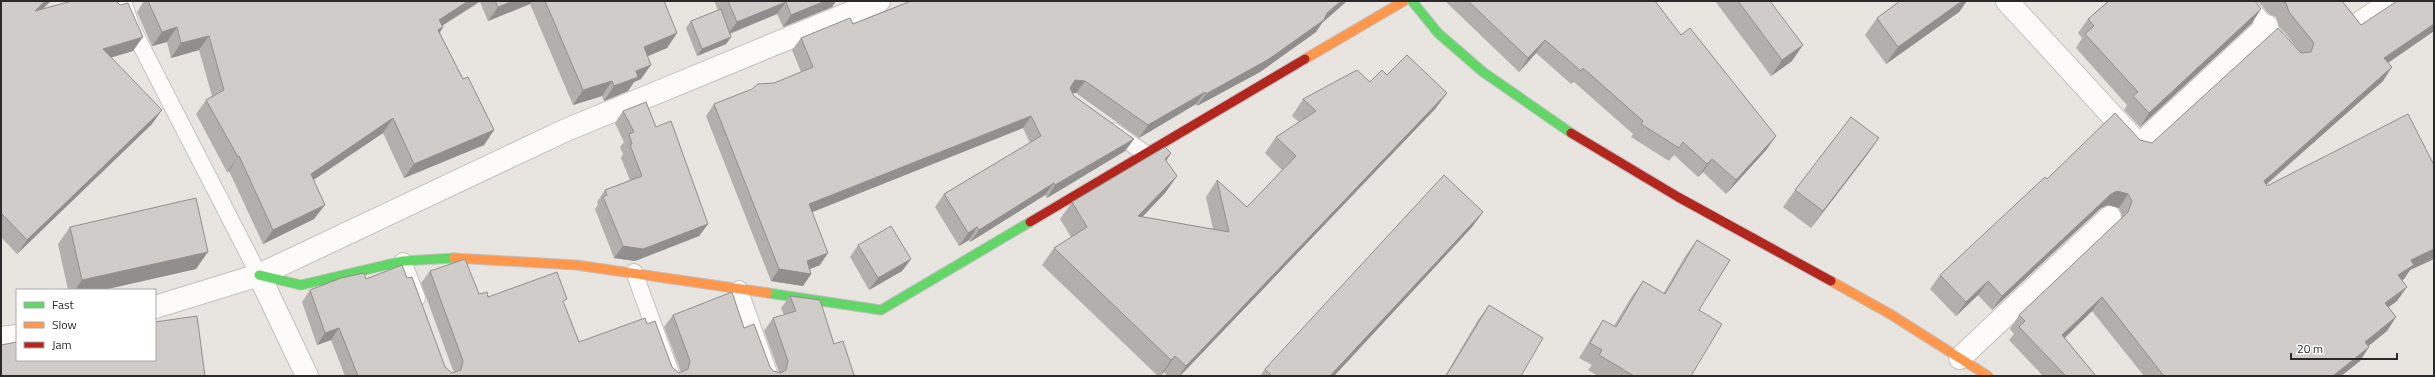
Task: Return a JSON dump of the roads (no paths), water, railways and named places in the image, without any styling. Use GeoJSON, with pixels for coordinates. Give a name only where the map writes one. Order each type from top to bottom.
{"type":"FeatureCollection","features":[{"type":"Feature","properties":{"kind":"street"},"geometry":{"type":"LineString","coordinates":[[156,307],[259,275],[566,130],[879,1]]}},
{"type":"Feature","properties":{"kind":"street"},"geometry":{"type":"LineString","coordinates":[[259,275],[301,285],[403,261],[447,258],[576,265],[634,272],[881,310],[1404,1]]}},
{"type":"Feature","properties":{"kind":"street"},"geometry":{"type":"LineString","coordinates":[[1412,1],[1438,33],[1483,72],[1551,121],[1678,197],[1890,314],[1988,376]]}},
{"type":"Feature","properties":{"kind":"street"},"geometry":{"type":"LineString","coordinates":[[2007,1],[2139,145],[2267,26]]}},
{"type":"Feature","properties":{"kind":"street"},"geometry":{"type":"LineString","coordinates":[[1960,358],[2110,217]]}},
{"type":"Feature","properties":{"kind":"street"},"geometry":{"type":"LineString","coordinates":[[259,275],[307,376]]}},
{"type":"Feature","properties":{"kind":"street"},"geometry":{"type":"LineString","coordinates":[[1,338],[16,336]]}},
{"type":"Feature","properties":{"kind":"lane"},"geometry":{"type":"LineString","coordinates":[[123,1],[132,28],[259,275]]}},
{"type":"Feature","properties":{"kind":"lane"},"geometry":{"type":"LineString","coordinates":[[2245,1],[2285,47]]}},
{"type":"Feature","properties":{"kind":"lane"},"geometry":{"type":"LineString","coordinates":[[2354,23],[2387,1]]}},
{"type":"Feature","properties":{"kind":"lane"},"geometry":{"type":"LineString","coordinates":[[1102,123],[1146,154]]}},
{"type":"Feature","properties":{"kind":"lane"},"geometry":{"type":"LineString","coordinates":[[403,261],[422,311]]}},
{"type":"Feature","properties":{"kind":"lane"},"geometry":{"type":"LineString","coordinates":[[634,272],[672,376]]}},
{"type":"Feature","properties":{"kind":"lane"},"geometry":{"type":"LineString","coordinates":[[739,289],[770,376]]}}]}
